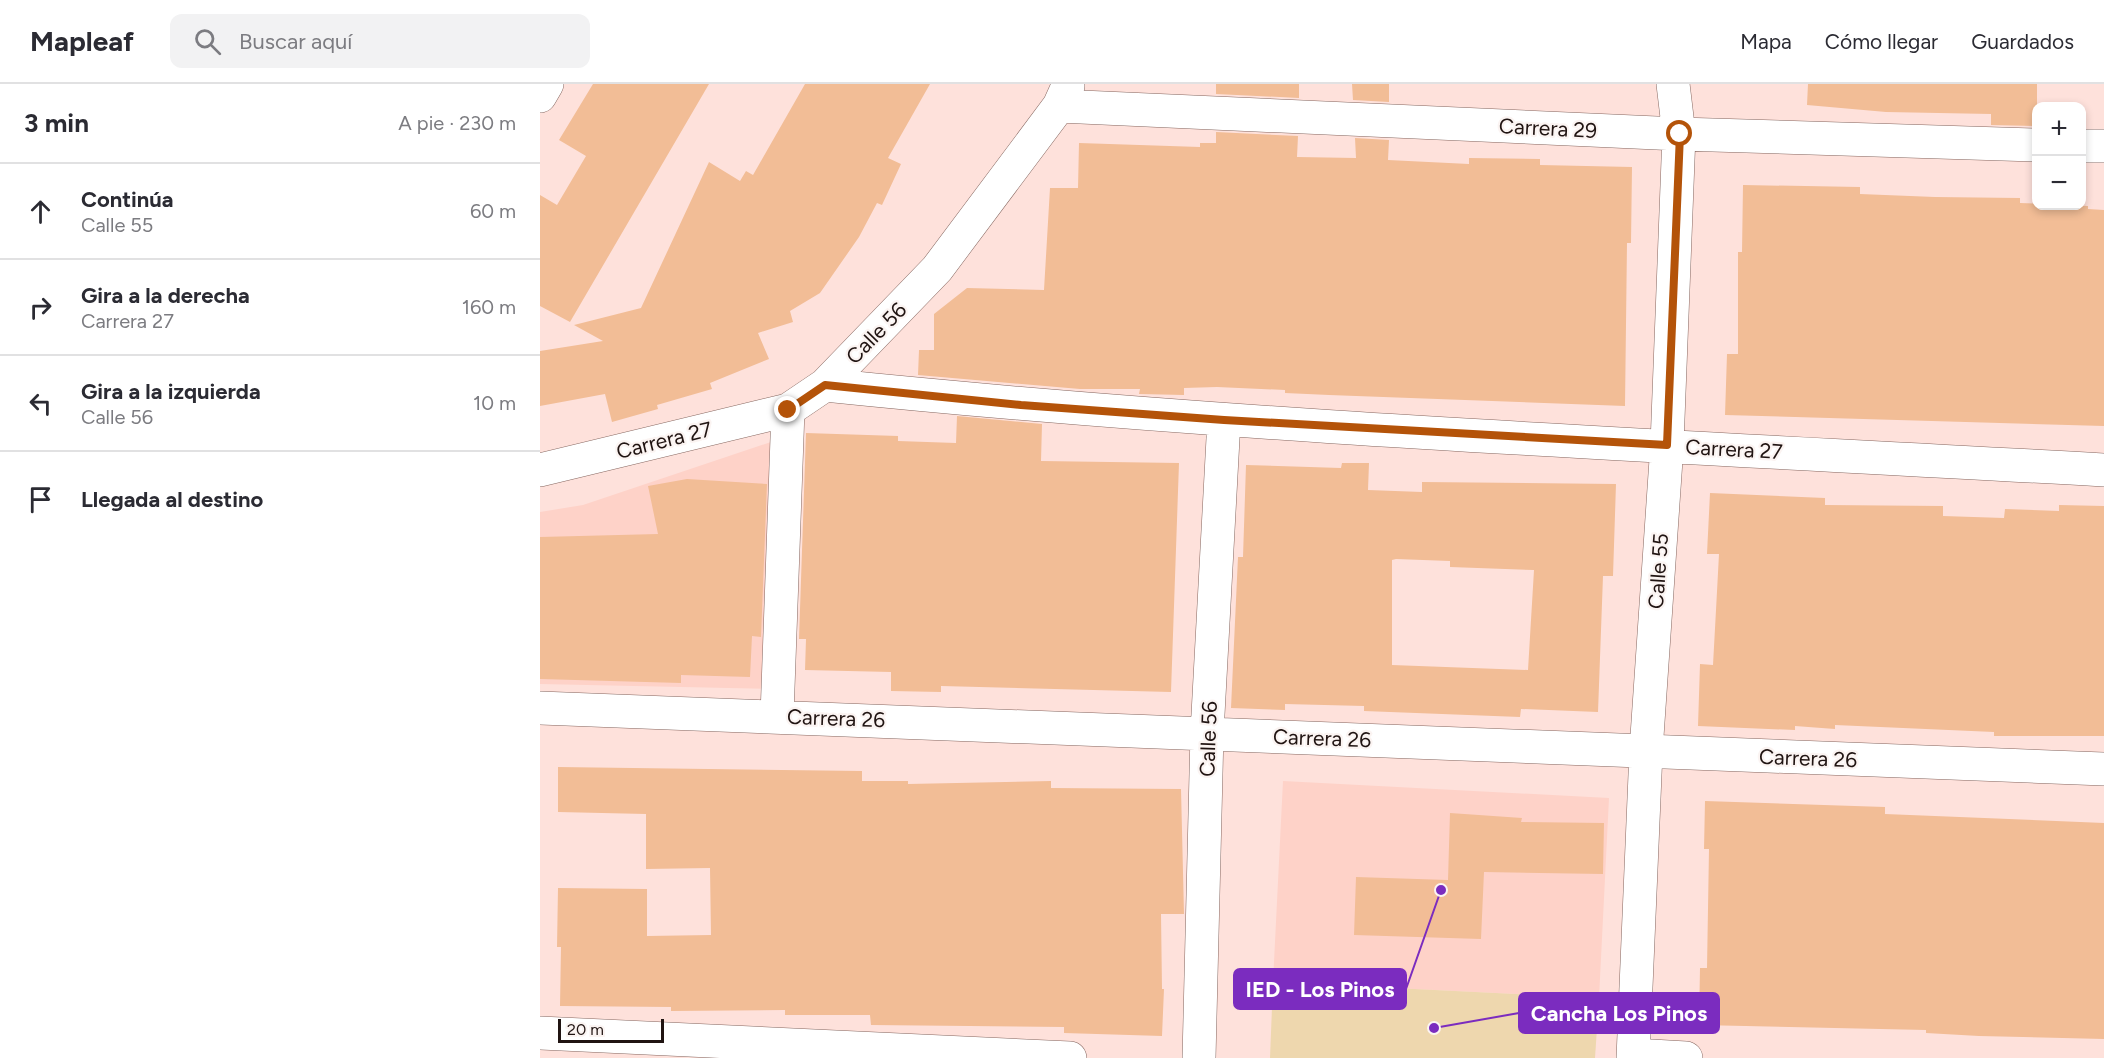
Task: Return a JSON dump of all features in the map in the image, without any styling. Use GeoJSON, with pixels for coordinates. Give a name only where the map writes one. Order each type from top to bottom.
{"type":"FeatureCollection","features":[{"type":"Feature","properties":{"kind":"street"},"geometry":{"type":"LineString","coordinates":[[540,96],[547,84]]}},
{"type":"Feature","properties":{"kind":"street","name":"Calle 55"},"geometry":{"type":"LineString","coordinates":[[1634,1056],[1646,751],[1667,445],[1680,134],[1673,84]]}},
{"type":"Feature","properties":{"kind":"street","name":"Carrera 29"},"geometry":{"type":"LineString","coordinates":[[1064,95],[1680,134],[2032,144]]}},
{"type":"Feature","properties":{"kind":"street","name":"Calle 56"},"geometry":{"type":"LineString","coordinates":[[788,410],[825,385],[937,270],[1064,95]]}},
{"type":"Feature","properties":{"kind":"street"},"geometry":{"type":"LineString","coordinates":[[2086,146],[2104,146]]}},
{"type":"Feature","properties":{"kind":"street","name":"Carrera 27"},"geometry":{"type":"LineString","coordinates":[[825,385],[1021,405],[1224,420],[2104,470]]}},
{"type":"Feature","properties":{"kind":"street"},"geometry":{"type":"LineString","coordinates":[[777,716],[788,410]]}},
{"type":"Feature","properties":{"kind":"street","name":"Carrera 27"},"geometry":{"type":"LineString","coordinates":[[540,470],[788,410]]}},
{"type":"Feature","properties":{"kind":"street","name":"Calle 56"},"geometry":{"type":"LineString","coordinates":[[1199,1058],[1207,733],[1224,420]]}},
{"type":"Feature","properties":{"kind":"street","name":"Carrera 26"},"geometry":{"type":"LineString","coordinates":[[540,708],[2104,769]]}},
{"type":"Feature","properties":{"kind":"street"},"geometry":{"type":"LineString","coordinates":[[540,1033],[1070,1058]]}},
{"type":"Feature","properties":{"kind":"street"},"geometry":{"type":"LineString","coordinates":[[1634,1056],[1686,1058]]}},
{"type":"Feature","properties":{"kind":"shaded area"},"geometry":{"type":"Polygon","coordinates":[[[783,438],[770,689],[540,684],[540,512],[583,505],[783,438]]]}},
{"type":"Feature","properties":{"kind":"shaded area"},"geometry":{"type":"Polygon","coordinates":[[[1283,781],[1609,798],[1599,998],[1273,982],[1283,781]]]}},
{"type":"Feature","properties":{"kind":"shaded area"},"geometry":{"type":"Polygon","coordinates":[[[1273,982],[1599,998],[1595,1058],[1270,1058],[1273,982]]]}},
{"type":"Feature","properties":{"kind":"building"},"geometry":{"type":"Polygon","coordinates":[[[593,84],[709,84],[570,322],[540,306],[540,195],[557,205],[586,156],[559,140],[593,84]]]}},
{"type":"Feature","properties":{"kind":"building"},"geometry":{"type":"Polygon","coordinates":[[[805,84],[930,84],[888,158],[901,164],[882,205],[877,203],[859,237],[820,293],[790,311],[793,322],[758,333],[769,359],[710,383],[712,389],[657,405],[658,409],[612,422],[605,394],[540,406],[540,351],[603,341],[574,325],[641,308],[709,162],[740,181],[746,171],[753,175],[805,84]]]}},
{"type":"Feature","properties":{"kind":"building"},"geometry":{"type":"Polygon","coordinates":[[[1216,84],[1299,84],[1299,98],[1216,94],[1216,84]]]}},
{"type":"Feature","properties":{"kind":"building"},"geometry":{"type":"Polygon","coordinates":[[[1352,84],[1389,84],[1389,102],[1353,100],[1352,84]]]}},
{"type":"Feature","properties":{"kind":"building"},"geometry":{"type":"Polygon","coordinates":[[[1808,84],[2037,84],[2037,102],[2032,102],[2032,126],[1991,125],[1991,114],[1886,112],[1807,105],[1808,84]]]}},
{"type":"Feature","properties":{"kind":"building"},"geometry":{"type":"Polygon","coordinates":[[[1216,132],[1298,136],[1297,157],[1356,158],[1355,138],[1389,140],[1388,160],[1469,164],[1469,158],[1540,159],[1540,165],[1632,167],[1631,243],[1627,243],[1625,406],[1285,393],[1285,390],[1217,387],[1184,388],[1184,395],[1139,394],[1140,389],[1080,389],[918,375],[919,350],[934,350],[934,314],[967,288],[1044,290],[1050,188],[1078,188],[1079,143],[1200,147],[1200,143],[1216,143],[1216,132]]]}},
{"type":"Feature","properties":{"kind":"building"},"geometry":{"type":"Polygon","coordinates":[[[1743,185],[1860,187],[1860,194],[2020,198],[2020,203],[2032,204],[2032,210],[2086,210],[2086,206],[2088,209],[2104,210],[2104,426],[1725,415],[1727,354],[1738,354],[1738,252],[1742,252],[1743,185]]]}},
{"type":"Feature","properties":{"kind":"building"},"geometry":{"type":"Polygon","coordinates":[[[957,416],[1042,424],[1041,461],[1179,463],[1171,692],[941,686],[941,692],[891,691],[891,672],[805,670],[806,639],[799,639],[806,433],[898,436],[898,441],[956,443],[957,416]]]}},
{"type":"Feature","properties":{"kind":"building"},"geometry":{"type":"Polygon","coordinates":[[[1342,463],[1369,463],[1368,490],[1422,492],[1422,482],[1616,484],[1613,576],[1603,576],[1598,712],[1521,709],[1520,717],[1364,711],[1364,706],[1285,704],[1285,710],[1231,708],[1238,557],[1243,557],[1246,465],[1341,468],[1342,463]],[[1392,560],[1392,665],[1528,670],[1534,570],[1450,567],[1450,561],[1392,560]]]}},
{"type":"Feature","properties":{"kind":"building"},"geometry":{"type":"Polygon","coordinates":[[[687,479],[767,484],[761,637],[752,636],[750,677],[681,675],[681,683],[540,679],[540,537],[658,534],[648,486],[687,479]]]}},
{"type":"Feature","properties":{"kind":"building"},"geometry":{"type":"Polygon","coordinates":[[[1710,493],[1825,498],[1825,505],[1943,506],[1943,516],[2004,518],[2005,509],[2059,511],[2059,505],[2104,506],[2104,736],[1994,736],[1994,732],[1835,725],[1835,729],[1795,726],[1795,730],[1698,726],[1700,664],[1713,665],[1719,554],[1707,554],[1710,493]]]}},
{"type":"Feature","properties":{"kind":"building"},"geometry":{"type":"Polygon","coordinates":[[[558,767],[862,771],[862,781],[908,781],[908,784],[1051,781],[1051,788],[1181,789],[1184,914],[1161,914],[1162,989],[1164,989],[1162,1036],[1064,1033],[1064,1027],[871,1025],[870,1015],[785,1015],[785,1010],[671,1011],[671,1007],[560,1006],[561,947],[557,947],[558,888],[647,889],[647,936],[711,935],[710,868],[646,869],[646,814],[558,812],[558,767]]]}},
{"type":"Feature","properties":{"kind":"building"},"geometry":{"type":"Polygon","coordinates":[[[1705,801],[1885,807],[1885,814],[2104,823],[2104,1039],[1979,1036],[1926,1033],[1926,1030],[1699,1025],[1700,968],[1707,968],[1709,849],[1704,849],[1705,801]]]}},
{"type":"Feature","properties":{"kind":"building"},"geometry":{"type":"Polygon","coordinates":[[[1450,813],[1522,818],[1521,822],[1604,823],[1603,874],[1484,872],[1481,939],[1354,935],[1356,877],[1448,880],[1450,813]]]}},
{"type":"Feature","properties":{"kind":"place","name":"IED - Los Pinos"},"geometry":{"type":"Point","coordinates":[1441,890]}},
{"type":"Feature","properties":{"kind":"place","name":"Cancha Los Pinos"},"geometry":{"type":"Point","coordinates":[1434,1028]}},
{"type":"Feature","properties":{"kind":"route"},"geometry":{"type":"LineString","coordinates":[[788,410],[825,385],[1021,405],[1224,420],[1667,445],[1680,134]]}}]}
